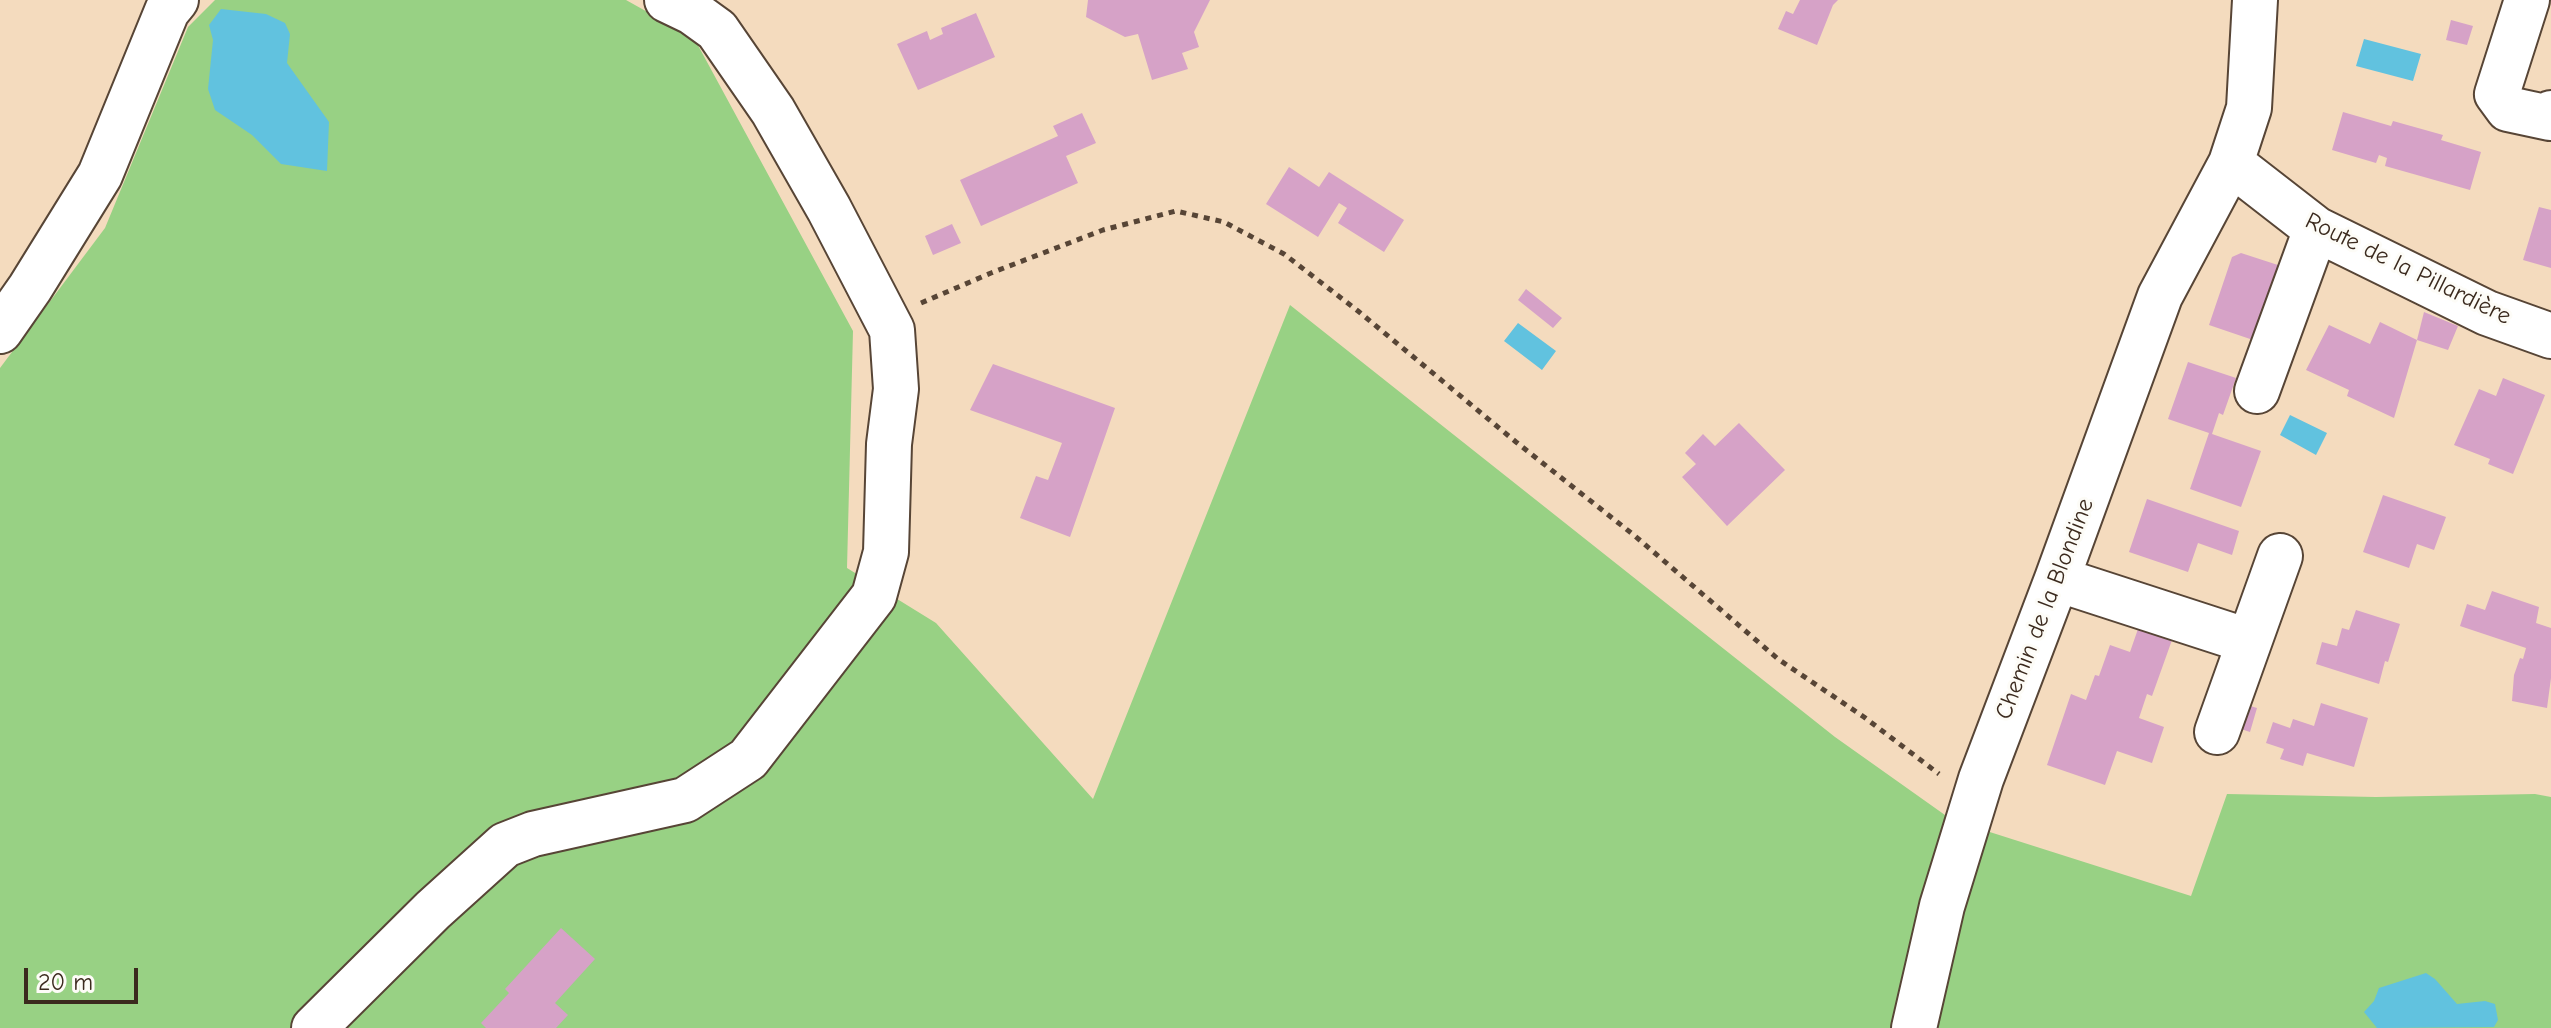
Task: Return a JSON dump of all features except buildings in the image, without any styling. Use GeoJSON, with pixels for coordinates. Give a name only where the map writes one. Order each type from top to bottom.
{"type":"FeatureCollection","features":[{"type":"Feature","properties":{"kind":"street"},"geometry":{"type":"LineString","coordinates":[[0,331],[100,175],[167,11],[176,0]]}},
{"type":"Feature","properties":{"kind":"street"},"geometry":{"type":"LineString","coordinates":[[314,1028],[433,910],[505,845],[533,834],[685,800],[748,759],[874,596],[886,552],[889,444],[896,389],[892,330],[829,209],[773,111],[717,30],[692,12],[667,0]]}},
{"type":"Feature","properties":{"kind":"street","name":"Chemin de la Blondine"},"geometry":{"type":"LineString","coordinates":[[1914,1028],[1942,906],[1974,801],[2160,296],[2231,163],[2249,108],[2255,0]]}},
{"type":"Feature","properties":{"kind":"street"},"geometry":{"type":"LineString","coordinates":[[2527,0],[2497,94],[2508,109],[2550,118],[2551,113]]}},
{"type":"Feature","properties":{"kind":"street","name":"Route de la Pillardière"},"geometry":{"type":"LineString","coordinates":[[2231,163],[2316,229],[2487,313],[2551,336]]}},
{"type":"Feature","properties":{"kind":"street"},"geometry":{"type":"LineString","coordinates":[[2257,391],[2316,229]]}},
{"type":"Feature","properties":{"kind":"street"},"geometry":{"type":"LineString","coordinates":[[2217,732],[2280,556]]}},
{"type":"Feature","properties":{"kind":"street"},"geometry":{"type":"LineString","coordinates":[[2057,579],[2248,641]]}},
{"type":"Feature","properties":{"kind":"path"},"geometry":{"type":"LineString","coordinates":[[887,317],[1103,230],[1176,211],[1224,222],[1284,254],[1358,311],[1635,536],[1778,659],[1864,717],[1974,801]]}},
{"type":"Feature","properties":{"kind":"green space"},"geometry":{"type":"Polygon","coordinates":[[[215,0],[626,0],[694,38],[853,331],[847,568],[936,623],[1093,799],[1290,305],[1835,737],[1952,820],[2191,896],[2227,794],[2376,797],[2535,794],[2551,797],[2551,1028],[0,1028],[0,368],[105,228],[188,27],[215,0]]]}},
{"type":"Feature","properties":{"kind":"water"},"geometry":{"type":"Polygon","coordinates":[[[221,9],[266,14],[285,23],[290,34],[287,63],[329,122],[327,171],[281,164],[252,135],[215,110],[208,89],[213,40],[209,25],[221,9]]]}},
{"type":"Feature","properties":{"kind":"water"},"geometry":{"type":"Polygon","coordinates":[[[2364,39],[2421,54],[2413,81],[2356,66],[2364,39]]]}},
{"type":"Feature","properties":{"kind":"water"},"geometry":{"type":"Polygon","coordinates":[[[1518,323],[1556,351],[1542,370],[1504,341],[1518,323]]]}},
{"type":"Feature","properties":{"kind":"water"},"geometry":{"type":"Polygon","coordinates":[[[2290,415],[2327,433],[2316,455],[2280,435],[2290,415]]]}},
{"type":"Feature","properties":{"kind":"water"},"geometry":{"type":"Polygon","coordinates":[[[2426,973],[2457,1004],[2485,1001],[2495,1004],[2498,1020],[2494,1027],[2377,1028],[2364,1012],[2374,1001],[2379,988],[2426,973]]]}}]}
